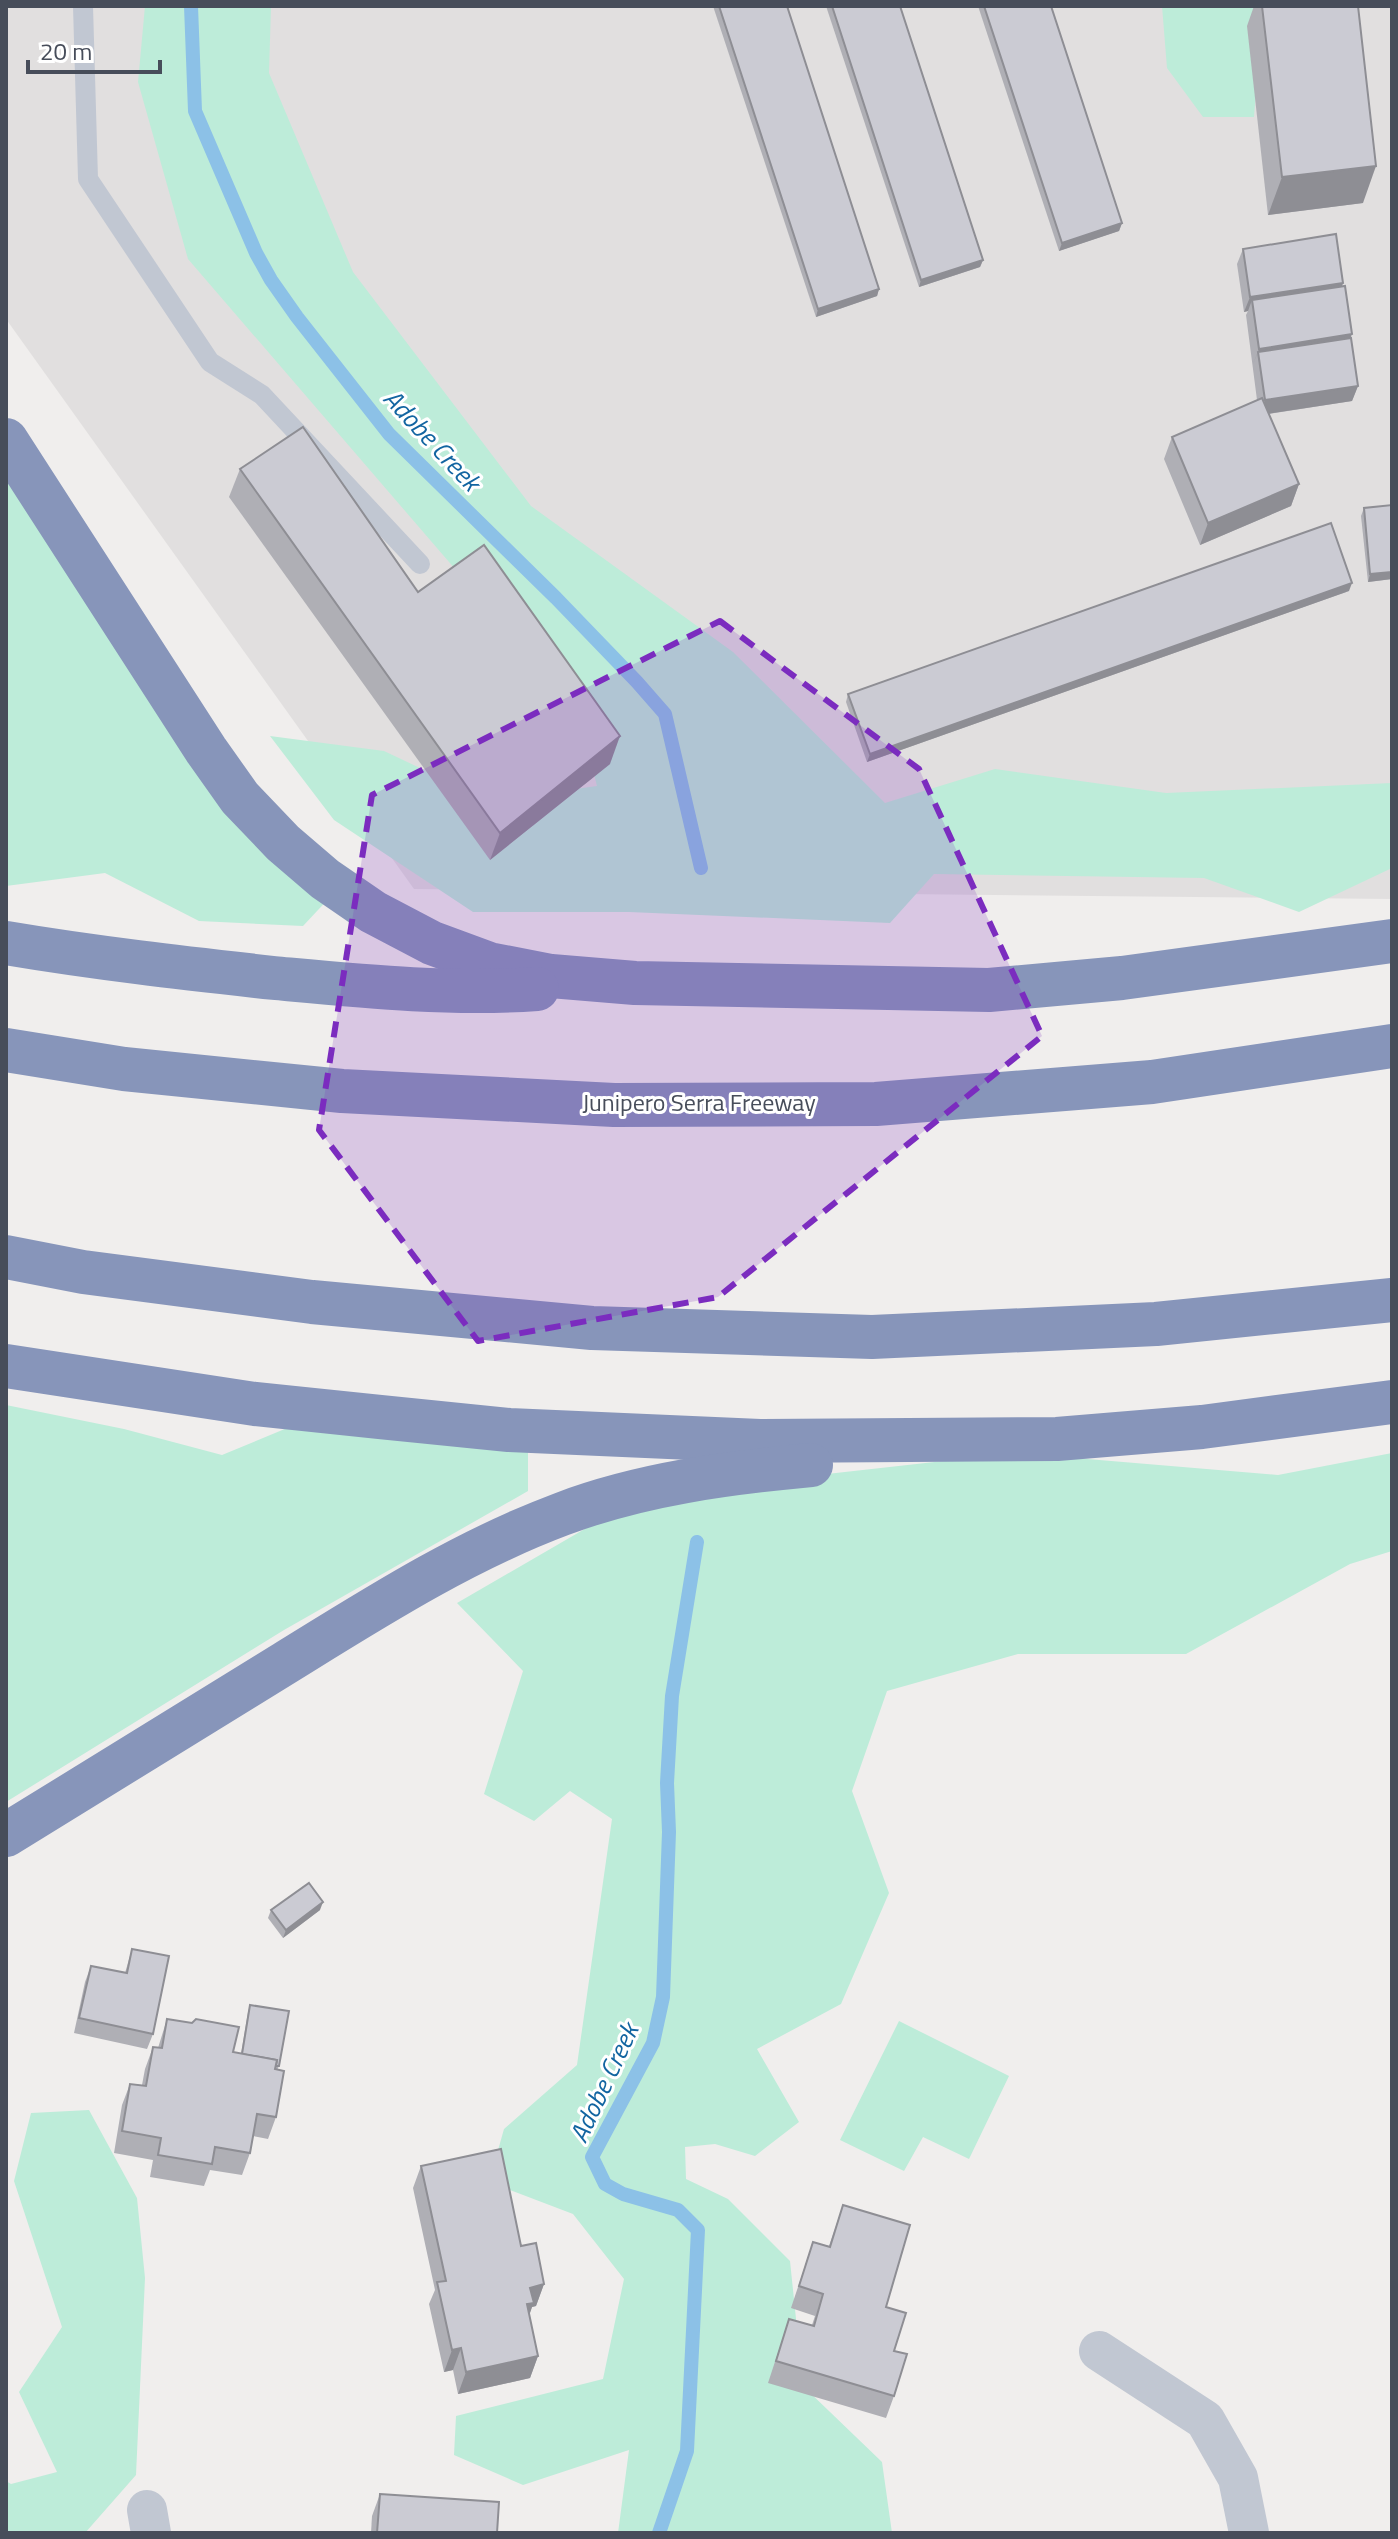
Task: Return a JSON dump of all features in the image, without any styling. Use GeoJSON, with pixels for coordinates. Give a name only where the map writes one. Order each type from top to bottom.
{"type":"FeatureCollection","features":[{"type":"Feature","properties":{"kind":"highway"},"geometry":{"type":"LineString","coordinates":[[6,440],[240,798],[283,843],[325,879],[373,912],[432,943],[489,964],[551,976],[635,983],[989,990],[1137,977],[1392,941]]}},
{"type":"Feature","properties":{"kind":"highway"},"geometry":{"type":"LineString","coordinates":[[6,943],[190,969],[337,984],[484,993],[635,983]]}},
{"type":"Feature","properties":{"kind":"highway","name":"Junipero Serra Freeway"},"geometry":{"type":"LineString","coordinates":[[6,1050],[124,1069],[342,1091],[614,1105],[876,1104],[1152,1082],[1392,1046]]}},
{"type":"Feature","properties":{"kind":"highway"},"geometry":{"type":"LineString","coordinates":[[6,1257],[83,1272],[312,1302],[592,1328],[872,1337],[1156,1324],[1392,1300]]}},
{"type":"Feature","properties":{"kind":"highway"},"geometry":{"type":"LineString","coordinates":[[6,1366],[255,1404],[509,1430],[760,1441],[1057,1439]]}},
{"type":"Feature","properties":{"kind":"highway"},"geometry":{"type":"LineString","coordinates":[[6,1835],[403,1590],[480,1548],[564,1513],[656,1486],[757,1470],[1202,1427],[1392,1402]]}},
{"type":"Feature","properties":{"kind":"street"},"geometry":{"type":"LineString","coordinates":[[1099,2351],[1205,2420],[1238,2478],[1249,2533]]}},
{"type":"Feature","properties":{"kind":"lane"},"geometry":{"type":"LineString","coordinates":[[83,6],[88,179],[210,362],[262,395],[420,564]]}},
{"type":"Feature","properties":{"kind":"highlighted area"},"geometry":{"type":"Polygon","coordinates":[[[720,621],[919,769],[1042,1036],[718,1297],[478,1341],[319,1130],[372,795],[720,621]]]}},
{"type":"Feature","properties":{"kind":"shaded area"},"geometry":{"type":"Polygon","coordinates":[[[6,6],[1392,6],[1392,899],[414,889],[6,319],[6,6]]]}},
{"type":"Feature","properties":{"kind":"green space"},"geometry":{"type":"Polygon","coordinates":[[[145,6],[271,6],[269,73],[353,272],[531,506],[733,652],[885,803],[995,769],[1166,793],[1392,783],[1392,868],[1299,912],[1204,878],[934,874],[890,923],[629,912],[473,912],[334,820],[270,736],[384,751],[490,801],[597,786],[573,690],[468,584],[188,259],[138,82],[145,6]]]}},
{"type":"Feature","properties":{"kind":"green space"},"geometry":{"type":"Polygon","coordinates":[[[1162,6],[1294,6],[1261,24],[1254,117],[1203,117],[1167,68],[1162,6]]]}},
{"type":"Feature","properties":{"kind":"green space"},"geometry":{"type":"Polygon","coordinates":[[[6,478],[333,894],[303,926],[199,921],[105,873],[6,886],[6,478]]]}},
{"type":"Feature","properties":{"kind":"green space"},"geometry":{"type":"Polygon","coordinates":[[[6,1405],[124,1429],[222,1455],[304,1421],[528,1446],[528,1491],[284,1630],[6,1802],[6,1405]]]}},
{"type":"Feature","properties":{"kind":"green space"},"geometry":{"type":"Polygon","coordinates":[[[1015,1453],[1278,1475],[1392,1453],[1392,1551],[1350,1564],[1186,1654],[1018,1654],[887,1691],[852,1791],[889,1893],[841,2004],[757,2049],[799,2122],[755,2156],[715,2144],[685,2147],[686,2179],[728,2199],[790,2261],[803,2386],[882,2462],[892,2533],[618,2533],[629,2450],[523,2485],[454,2455],[456,2416],[603,2379],[624,2279],[573,2214],[489,2182],[504,2129],[577,2065],[612,1819],[570,1791],[534,1821],[484,1794],[523,1671],[457,1603],[614,1512],[809,1476],[1015,1453]]]}},
{"type":"Feature","properties":{"kind":"green space"},"geometry":{"type":"Polygon","coordinates":[[[899,2021],[1009,2076],[969,2159],[923,2137],[904,2171],[840,2140],[899,2021]]]}},
{"type":"Feature","properties":{"kind":"green space"},"geometry":{"type":"Polygon","coordinates":[[[89,2110],[137,2198],[145,2278],[136,2475],[85,2533],[6,2533],[6,2481],[11,2484],[57,2472],[19,2392],[62,2327],[14,2181],[31,2113],[89,2110]]]}},
{"type":"Feature","properties":{"kind":"building"},"geometry":{"type":"Polygon","coordinates":[[[719,6],[787,6],[879,289],[818,309],[719,6]]]}},
{"type":"Feature","properties":{"kind":"building"},"geometry":{"type":"Polygon","coordinates":[[[832,6],[900,6],[983,260],[921,280],[832,6]]]}},
{"type":"Feature","properties":{"kind":"building"},"geometry":{"type":"Polygon","coordinates":[[[984,6],[1051,6],[1122,223],[1062,243],[984,6]]]}},
{"type":"Feature","properties":{"kind":"building"},"geometry":{"type":"Polygon","coordinates":[[[1262,6],[1358,6],[1376,166],[1282,177],[1262,6]]]}},
{"type":"Feature","properties":{"kind":"building"},"geometry":{"type":"Polygon","coordinates":[[[1336,234],[1343,283],[1250,297],[1243,249],[1336,234]]]}},
{"type":"Feature","properties":{"kind":"building"},"geometry":{"type":"Polygon","coordinates":[[[1345,286],[1352,334],[1259,349],[1252,300],[1345,286]]]}},
{"type":"Feature","properties":{"kind":"building"},"geometry":{"type":"Polygon","coordinates":[[[1351,338],[1358,386],[1265,400],[1258,352],[1351,338]]]}},
{"type":"Feature","properties":{"kind":"building"},"geometry":{"type":"Polygon","coordinates":[[[1262,398],[1299,484],[1208,523],[1172,437],[1262,398]]]}},
{"type":"Feature","properties":{"kind":"building"},"geometry":{"type":"Polygon","coordinates":[[[303,427],[418,592],[484,545],[620,736],[500,833],[240,469],[303,427]]]}},
{"type":"Feature","properties":{"kind":"building"},"geometry":{"type":"Polygon","coordinates":[[[1392,505],[1392,572],[1370,574],[1364,508],[1392,505]]]}},
{"type":"Feature","properties":{"kind":"building"},"geometry":{"type":"Polygon","coordinates":[[[1331,523],[1352,583],[870,754],[848,694],[1331,523]]]}},
{"type":"Feature","properties":{"kind":"building"},"geometry":{"type":"Polygon","coordinates":[[[309,1883],[323,1902],[286,1930],[271,1910],[309,1883]]]}},
{"type":"Feature","properties":{"kind":"building"},"geometry":{"type":"Polygon","coordinates":[[[132,1949],[169,1956],[153,2034],[79,2018],[91,1966],[127,1973],[132,1949]]]}},
{"type":"Feature","properties":{"kind":"building"},"geometry":{"type":"Polygon","coordinates":[[[250,2005],[289,2011],[279,2066],[276,2066],[277,2060],[242,2054],[250,2005]]]}},
{"type":"Feature","properties":{"kind":"building"},"geometry":{"type":"Polygon","coordinates":[[[167,2019],[192,2023],[196,2019],[239,2027],[233,2052],[277,2060],[275,2069],[284,2071],[276,2117],[257,2114],[250,2153],[215,2147],[212,2164],[158,2155],[161,2138],[122,2131],[130,2084],[146,2086],[153,2047],[162,2048],[167,2019]]]}},
{"type":"Feature","properties":{"kind":"building"},"geometry":{"type":"Polygon","coordinates":[[[501,2149],[521,2246],[536,2243],[544,2284],[530,2288],[534,2303],[527,2304],[538,2356],[466,2372],[461,2348],[452,2350],[437,2282],[446,2281],[421,2166],[501,2149]]]}},
{"type":"Feature","properties":{"kind":"building"},"geometry":{"type":"Polygon","coordinates":[[[843,2205],[910,2225],[886,2307],[906,2313],[894,2351],[907,2354],[894,2396],[776,2361],[789,2319],[814,2326],[823,2294],[799,2286],[813,2242],[830,2247],[843,2205]]]}},
{"type":"Feature","properties":{"kind":"building"},"geometry":{"type":"Polygon","coordinates":[[[380,2494],[499,2502],[497,2533],[377,2533],[380,2494]]]}},
{"type":"Feature","properties":{"kind":"waterway","name":"Adobe Creek"},"geometry":{"type":"LineString","coordinates":[[191,6],[195,111],[256,253],[271,280],[389,434],[556,598],[665,714],[701,868]]}},
{"type":"Feature","properties":{"kind":"waterway","name":"Adobe Creek"},"geometry":{"type":"LineString","coordinates":[[659,2533],[687,2451],[698,2230],[678,2210],[623,2194],[605,2184],[592,2157],[653,2043],[663,1997],[672,1696],[697,1542]]}}]}
